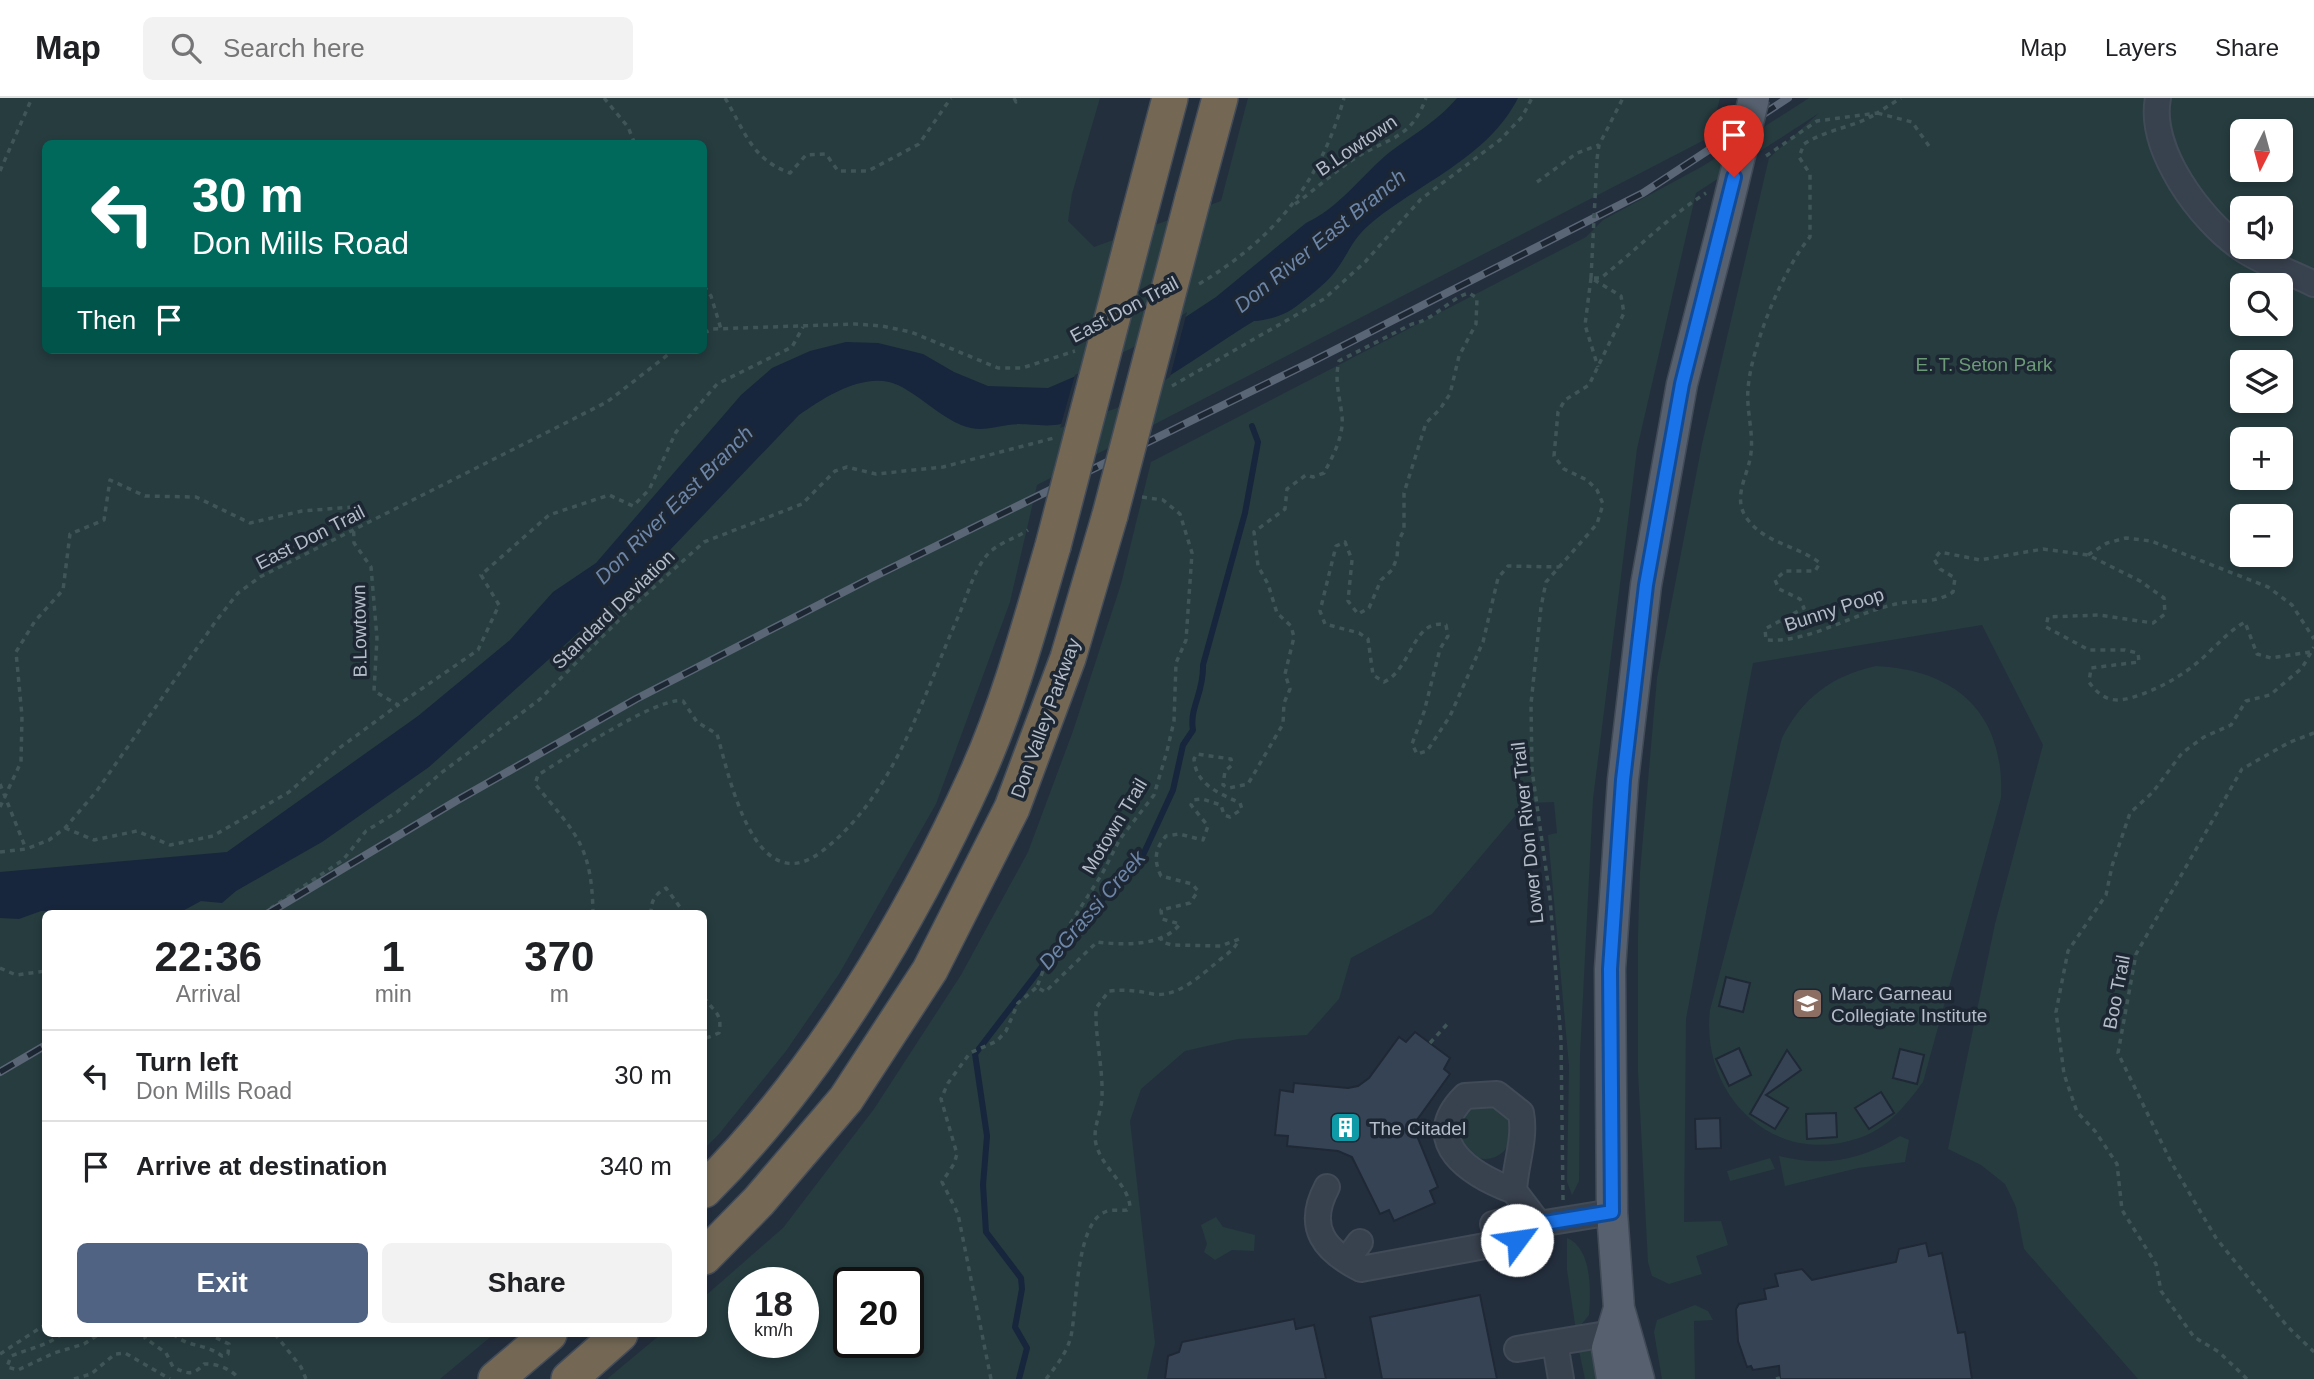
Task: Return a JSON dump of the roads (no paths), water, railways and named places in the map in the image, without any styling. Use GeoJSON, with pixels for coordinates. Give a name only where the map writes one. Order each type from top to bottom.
{"type":"FeatureCollection","features":[{"type":"Feature","properties":{"kind":"highway"},"geometry":{"type":"LineString","coordinates":[[707,1187],[728,1166],[831,1038],[909,913],[979,770],[1026,636],[1042,537],[1136,227],[1170,98]]}},
{"type":"Feature","properties":{"kind":"highway","name":"Don Valley Parkway"},"geometry":{"type":"LineString","coordinates":[[707,1253],[760,1201],[846,1099],[930,970],[1012,808],[1068,657],[1110,515],[1220,98]]}},
{"type":"Feature","properties":{"kind":"highway"},"geometry":{"type":"LineString","coordinates":[[496,1379],[545,1337]]}},
{"type":"Feature","properties":{"kind":"highway"},"geometry":{"type":"LineString","coordinates":[[569,1379],[617,1337]]}},
{"type":"Feature","properties":{"kind":"main road"},"geometry":{"type":"LineString","coordinates":[[1639,1379],[1616,1321],[1612,1212],[1610,969],[1623,780],[1646,585],[1682,384],[1754,98]]}},
{"type":"Feature","properties":{"kind":"main road"},"geometry":{"type":"LineString","coordinates":[[1612,1379],[1607,1348],[1616,1321]]}},
{"type":"Feature","properties":{"kind":"lane"},"geometry":{"type":"LineString","coordinates":[[2158,98],[2155,113],[2165,150],[2181,184],[2209,219],[2241,249],[2314,284]]}},
{"type":"Feature","properties":{"kind":"lane"},"geometry":{"type":"LineString","coordinates":[[1327,1187],[1318,1212],[1323,1242],[1332,1253],[1360,1269],[1517,1240],[1539,1224],[1612,1212]]}},
{"type":"Feature","properties":{"kind":"lane"},"geometry":{"type":"LineString","coordinates":[[1514,1191],[1539,1224]]}},
{"type":"Feature","properties":{"kind":"lane"},"geometry":{"type":"LineString","coordinates":[[1493,1224],[1517,1218],[1539,1224]]}},
{"type":"Feature","properties":{"kind":"lane"},"geometry":{"type":"LineString","coordinates":[[1360,1242],[1351,1254],[1352,1262],[1360,1269]]}},
{"type":"Feature","properties":{"kind":"lane"},"geometry":{"type":"LineString","coordinates":[[1517,1349],[1555,1343],[1616,1321]]}},
{"type":"Feature","properties":{"kind":"lane"},"geometry":{"type":"LineString","coordinates":[[1555,1343],[1561,1379]]}},
{"type":"Feature","properties":{"kind":"water","name":"Don River East Branch"},"geometry":{"type":"Polygon","coordinates":[[[1457,98],[1518,98],[1489,137],[1450,169],[1369,225],[1358,236],[1330,277],[1288,312],[1254,321],[1161,381],[1111,408],[1061,424],[1014,424],[984,429],[967,427],[946,417],[902,387],[889,382],[862,382],[835,393],[799,415],[668,552],[429,767],[322,842],[236,891],[222,903],[201,901],[184,910],[42,910],[19,919],[0,918],[0,872],[227,852],[418,716],[510,640],[553,592],[596,563],[741,395],[772,368],[810,351],[846,342],[878,343],[923,354],[954,372],[988,386],[1048,388],[1134,351],[1216,297],[1306,223],[1338,201],[1385,156],[1457,98]]]}},
{"type":"Feature","properties":{"kind":"waterway","name":"DeGrassi Creek"},"geometry":{"type":"LineString","coordinates":[[1019,1379],[1027,1348],[1015,1327],[1022,1289],[1021,1278],[986,1232],[983,1185],[987,1136],[975,1054],[1047,960],[1143,855],[1173,790],[1183,745],[1193,730],[1193,714],[1203,665],[1245,513],[1258,442],[1252,426]]}},
{"type":"Feature","properties":{"kind":"railway"},"geometry":{"type":"LineString","coordinates":[[274,910],[456,801],[636,699],[871,578],[1317,359],[1643,193],[1788,98]]}},
{"type":"Feature","properties":{"kind":"railway"},"geometry":{"type":"LineString","coordinates":[[0,1072],[42,1047]]}},
{"type":"Feature","properties":{"kind":"place","name":"Marc Garneau Collegiate Institute"},"geometry":{"type":"Point","coordinates":[1808,1004]}},
{"type":"Feature","properties":{"kind":"place","name":"The Citadel"},"geometry":{"type":"Point","coordinates":[1346,1128]}},
{"type":"Feature","properties":{"kind":"park label","name":"E. T. Seton Park"},"geometry":{"type":"Point","coordinates":[1984,364]}}]}
